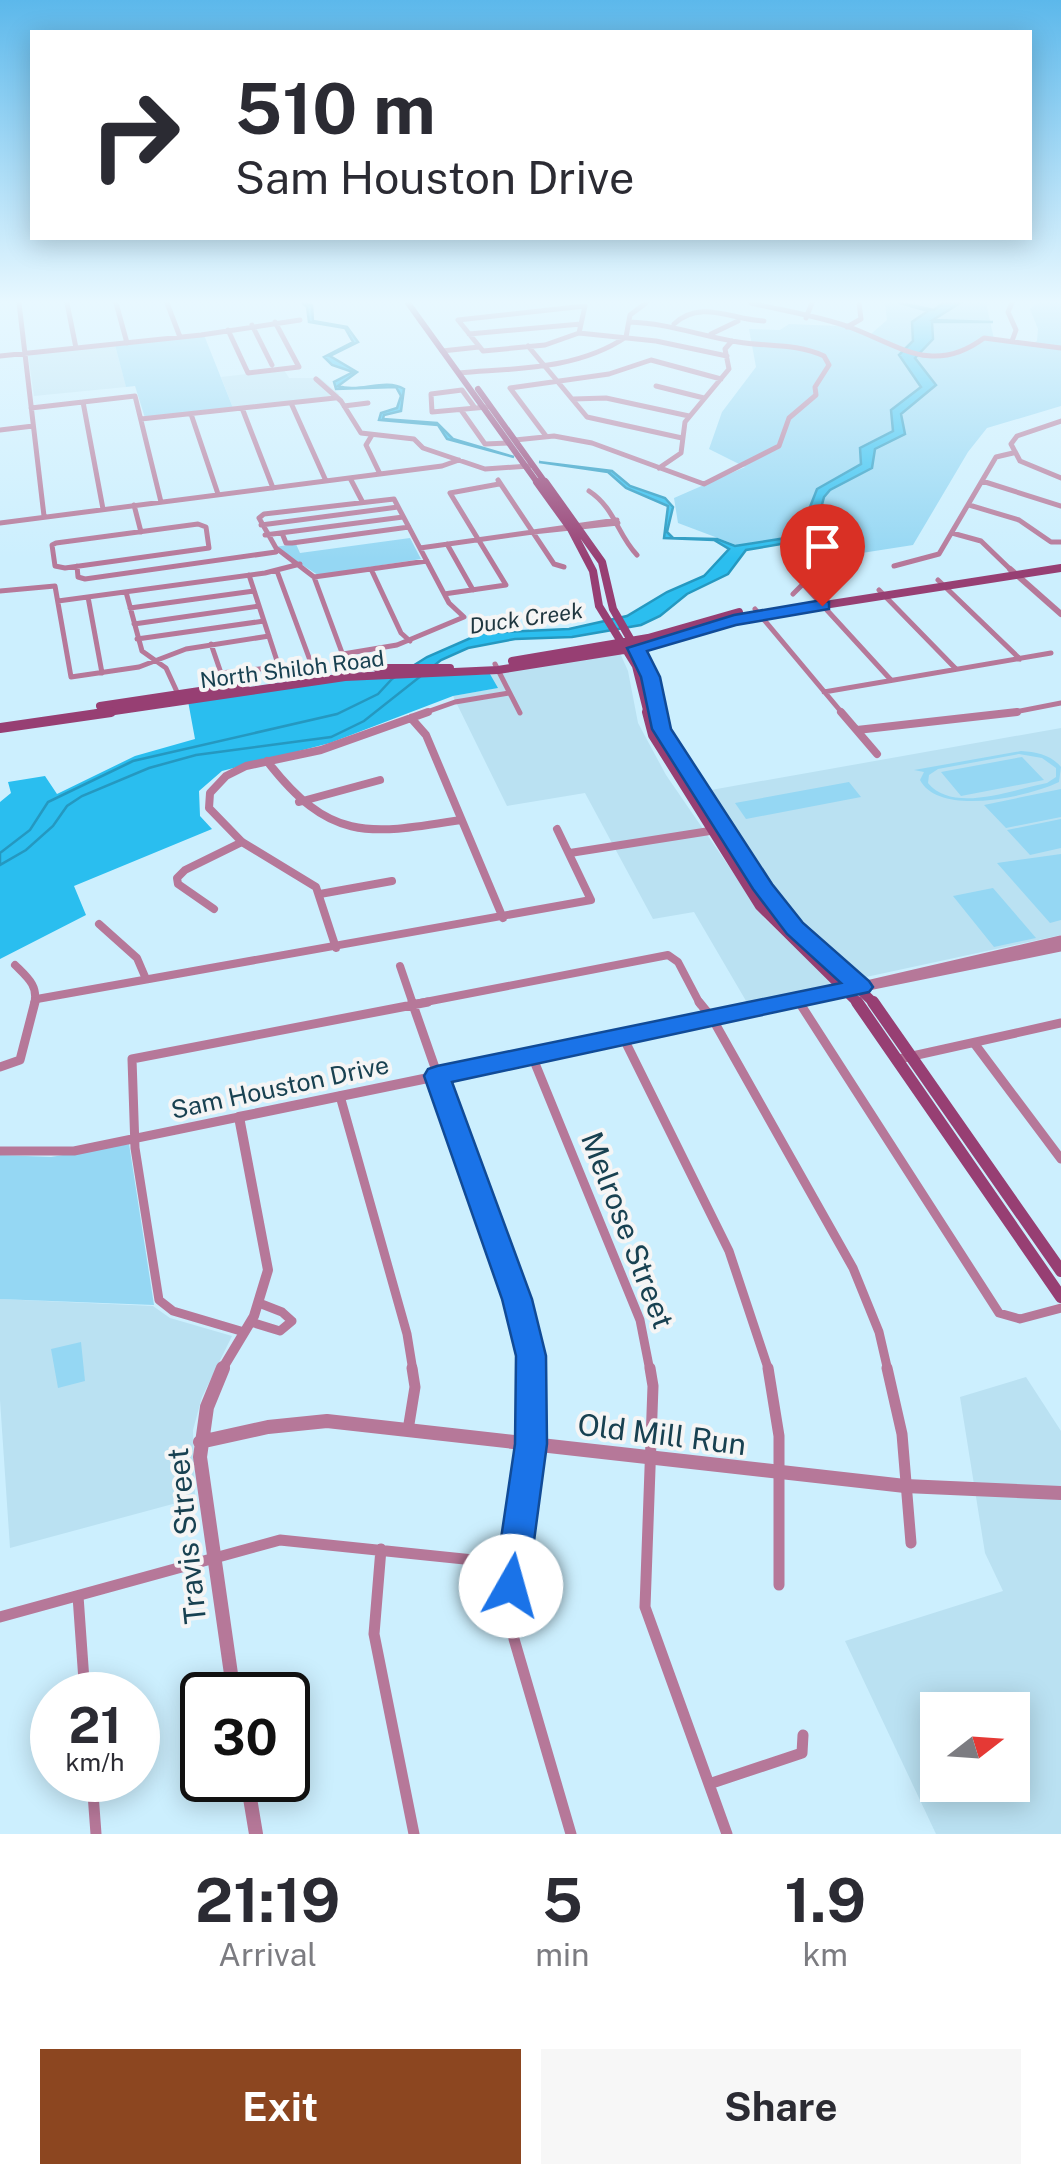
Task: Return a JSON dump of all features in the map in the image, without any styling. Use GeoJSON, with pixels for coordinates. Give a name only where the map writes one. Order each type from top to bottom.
{"type":"FeatureCollection","features":[{"type":"Feature","properties":{"kind":"main road"},"geometry":{"type":"LineString","coordinates":[[472,389],[602,562],[611,616],[627,641],[675,760],[751,892],[854,988],[1061,1270]]}},
{"type":"Feature","properties":{"kind":"main road","name":"North Shiloh Road"},"geometry":{"type":"LineString","coordinates":[[0,724],[350,673],[497,667],[758,612],[1061,565]]}},
{"type":"Feature","properties":{"kind":"main road"},"geometry":{"type":"LineString","coordinates":[[675,760],[798,939]]}},
{"type":"Feature","properties":{"kind":"main road"},"geometry":{"type":"LineString","coordinates":[[751,892],[764,889]]}},
{"type":"Feature","properties":{"kind":"main road"},"geometry":{"type":"LineString","coordinates":[[906,1057],[1061,1297]]}},
{"type":"Feature","properties":{"kind":"street"},"geometry":{"type":"LineString","coordinates":[[29,389],[44,516]]}},
{"type":"Feature","properties":{"kind":"street"},"geometry":{"type":"LineString","coordinates":[[327,389],[344,406],[358,430],[414,439],[423,448],[496,470],[530,466]]}},
{"type":"Feature","properties":{"kind":"street"},"geometry":{"type":"LineString","coordinates":[[510,389],[546,436]]}},
{"type":"Feature","properties":{"kind":"street"},"geometry":{"type":"LineString","coordinates":[[562,389],[594,419],[682,438]]}},
{"type":"Feature","properties":{"kind":"street"},"geometry":{"type":"LineString","coordinates":[[666,389],[704,398]]}},
{"type":"Feature","properties":{"kind":"street"},"geometry":{"type":"LineString","coordinates":[[659,468],[681,453],[689,416],[712,389]]}},
{"type":"Feature","properties":{"kind":"street"},"geometry":{"type":"LineString","coordinates":[[461,410],[485,444],[546,436],[606,446],[700,484],[755,462],[779,446],[790,418],[816,395],[815,389]]}},
{"type":"Feature","properties":{"kind":"street"},"geometry":{"type":"LineString","coordinates":[[458,390],[483,407],[434,413],[430,410],[431,394],[458,390]]}},
{"type":"Feature","properties":{"kind":"street"},"geometry":{"type":"LineString","coordinates":[[31,408],[135,396],[161,502]]}},
{"type":"Feature","properties":{"kind":"street"},"geometry":{"type":"LineString","coordinates":[[141,419],[337,398]]}},
{"type":"Feature","properties":{"kind":"street"},"geometry":{"type":"LineString","coordinates":[[572,400],[606,398],[689,416]]}},
{"type":"Feature","properties":{"kind":"street"},"geometry":{"type":"LineString","coordinates":[[83,402],[104,509]]}},
{"type":"Feature","properties":{"kind":"street"},"geometry":{"type":"LineString","coordinates":[[291,402],[326,481]]}},
{"type":"Feature","properties":{"kind":"street"},"geometry":{"type":"LineString","coordinates":[[344,406],[368,404]]}},
{"type":"Feature","properties":{"kind":"street"},"geometry":{"type":"LineString","coordinates":[[242,408],[272,488]]}},
{"type":"Feature","properties":{"kind":"street"},"geometry":{"type":"LineString","coordinates":[[192,414],[218,494]]}},
{"type":"Feature","properties":{"kind":"street"},"geometry":{"type":"LineString","coordinates":[[1061,421],[1018,436],[1011,444],[1013,453],[1033,469],[1061,478]]}},
{"type":"Feature","properties":{"kind":"street"},"geometry":{"type":"LineString","coordinates":[[0,430],[33,426]]}},
{"type":"Feature","properties":{"kind":"street"},"geometry":{"type":"LineString","coordinates":[[372,434],[366,445],[380,474]]}},
{"type":"Feature","properties":{"kind":"street"},"geometry":{"type":"LineString","coordinates":[[894,566],[932,558],[952,533],[996,457],[1013,453]]}},
{"type":"Feature","properties":{"kind":"street"},"geometry":{"type":"LineString","coordinates":[[0,523],[380,474],[459,460]]}},
{"type":"Feature","properties":{"kind":"street"},"geometry":{"type":"LineString","coordinates":[[496,470],[499,484],[554,564],[564,568]]}},
{"type":"Feature","properties":{"kind":"street"},"geometry":{"type":"LineString","coordinates":[[350,478],[362,501]]}},
{"type":"Feature","properties":{"kind":"street"},"geometry":{"type":"LineString","coordinates":[[982,481],[1060,505]]}},
{"type":"Feature","properties":{"kind":"street"},"geometry":{"type":"LineString","coordinates":[[444,594],[506,585],[450,490],[499,484]]}},
{"type":"Feature","properties":{"kind":"street"},"geometry":{"type":"LineString","coordinates":[[589,491],[612,506],[627,547],[637,555]]}},
{"type":"Feature","properties":{"kind":"street"},"geometry":{"type":"LineString","coordinates":[[344,654],[410,641],[464,618],[444,594],[391,498],[264,514],[258,518],[276,552],[300,564],[314,577],[350,673]]}},
{"type":"Feature","properties":{"kind":"street"},"geometry":{"type":"LineString","coordinates":[[969,504],[1018,520],[1051,542],[1061,542]]}},
{"type":"Feature","properties":{"kind":"street"},"geometry":{"type":"LineString","coordinates":[[134,505],[141,532]]}},
{"type":"Feature","properties":{"kind":"street"},"geometry":{"type":"LineString","coordinates":[[261,525],[398,507]]}},
{"type":"Feature","properties":{"kind":"street"},"geometry":{"type":"LineString","coordinates":[[265,535],[404,517]]}},
{"type":"Feature","properties":{"kind":"street"},"geometry":{"type":"LineString","coordinates":[[420,548],[618,522]]}},
{"type":"Feature","properties":{"kind":"street"},"geometry":{"type":"LineString","coordinates":[[198,524],[206,527],[209,548],[56,568],[52,544],[141,532],[198,524]]}},
{"type":"Feature","properties":{"kind":"street"},"geometry":{"type":"LineString","coordinates":[[282,533],[286,542],[292,543],[409,527]]}},
{"type":"Feature","properties":{"kind":"street"},"geometry":{"type":"LineString","coordinates":[[952,533],[981,541],[1061,614]]}},
{"type":"Feature","properties":{"kind":"street"},"geometry":{"type":"LineString","coordinates":[[447,544],[473,590]]}},
{"type":"Feature","properties":{"kind":"street"},"geometry":{"type":"LineString","coordinates":[[76,566],[78,577],[85,578],[276,552]]}},
{"type":"Feature","properties":{"kind":"street"},"geometry":{"type":"LineString","coordinates":[[164,554],[172,586]]}},
{"type":"Feature","properties":{"kind":"street"},"geometry":{"type":"LineString","coordinates":[[314,577],[427,561]]}},
{"type":"Feature","properties":{"kind":"street"},"geometry":{"type":"LineString","coordinates":[[793,594],[802,584],[832,574],[818,562]]}},
{"type":"Feature","properties":{"kind":"street"},"geometry":{"type":"LineString","coordinates":[[58,601],[276,571],[300,564]]}},
{"type":"Feature","properties":{"kind":"street"},"geometry":{"type":"LineString","coordinates":[[371,569],[402,633],[410,641]]}},
{"type":"Feature","properties":{"kind":"street"},"geometry":{"type":"LineString","coordinates":[[276,571],[310,663]]}},
{"type":"Feature","properties":{"kind":"street"},"geometry":{"type":"LineString","coordinates":[[211,644],[221,673],[279,667],[249,575]]}},
{"type":"Feature","properties":{"kind":"street"},"geometry":{"type":"LineString","coordinates":[[941,583],[1020,659]]}},
{"type":"Feature","properties":{"kind":"street"},"geometry":{"type":"LineString","coordinates":[[0,591],[52,584],[68,675],[102,673],[211,644],[269,636]]}},
{"type":"Feature","properties":{"kind":"street"},"geometry":{"type":"LineString","coordinates":[[802,584],[891,680]]}},
{"type":"Feature","properties":{"kind":"street"},"geometry":{"type":"LineString","coordinates":[[130,608],[254,590]]}},
{"type":"Feature","properties":{"kind":"street"},"geometry":{"type":"LineString","coordinates":[[126,592],[142,651],[170,674],[179,698]]}},
{"type":"Feature","properties":{"kind":"street"},"geometry":{"type":"LineString","coordinates":[[881,593],[956,670]]}},
{"type":"Feature","properties":{"kind":"street"},"geometry":{"type":"LineString","coordinates":[[88,597],[102,673]]}},
{"type":"Feature","properties":{"kind":"street"},"geometry":{"type":"LineString","coordinates":[[134,624],[259,606]]}},
{"type":"Feature","properties":{"kind":"street"},"geometry":{"type":"LineString","coordinates":[[758,612],[877,754]]}},
{"type":"Feature","properties":{"kind":"street"},"geometry":{"type":"LineString","coordinates":[[137,639],[264,621]]}},
{"type":"Feature","properties":{"kind":"street"},"geometry":{"type":"LineString","coordinates":[[824,692],[1051,653]]}},
{"type":"Feature","properties":{"kind":"street"},"geometry":{"type":"LineString","coordinates":[[497,667],[520,713]]}},
{"type":"Feature","properties":{"kind":"street"},"geometry":{"type":"LineString","coordinates":[[336,948],[320,894],[307,880],[242,842],[212,812],[208,796],[231,772],[266,760],[321,750],[454,702],[509,693]]}},
{"type":"Feature","properties":{"kind":"street"},"geometry":{"type":"LineString","coordinates":[[857,730],[989,718],[1061,702]]}},
{"type":"Feature","properties":{"kind":"street"},"geometry":{"type":"LineString","coordinates":[[411,718],[426,736],[503,918]]}},
{"type":"Feature","properties":{"kind":"street"},"geometry":{"type":"LineString","coordinates":[[266,760],[299,802],[319,817],[356,830],[461,820]]}},
{"type":"Feature","properties":{"kind":"street"},"geometry":{"type":"LineString","coordinates":[[299,802],[380,780]]}},
{"type":"Feature","properties":{"kind":"street"},"geometry":{"type":"LineString","coordinates":[[37,1000],[592,899],[557,828]]}},
{"type":"Feature","properties":{"kind":"street"},"geometry":{"type":"LineString","coordinates":[[570,853],[725,828]]}},
{"type":"Feature","properties":{"kind":"street"},"geometry":{"type":"LineString","coordinates":[[214,909],[178,884],[177,878],[185,870],[242,842]]}},
{"type":"Feature","properties":{"kind":"street"},"geometry":{"type":"LineString","coordinates":[[320,894],[392,880]]}},
{"type":"Feature","properties":{"kind":"street"},"geometry":{"type":"LineString","coordinates":[[98,924],[137,958],[146,979]]}},
{"type":"Feature","properties":{"kind":"street","name":"Sam Houston Drive"},"geometry":{"type":"LineString","coordinates":[[0,1151],[40,1154],[136,1138],[854,988],[872,988],[1061,944]]}},
{"type":"Feature","properties":{"kind":"street"},"geometry":{"type":"LineString","coordinates":[[259,1303],[282,1312],[292,1321],[280,1330],[248,1327],[173,1312],[159,1300],[136,1138],[132,1059],[668,955],[678,962],[705,1013],[712,1018],[853,1268],[888,1360],[902,1434],[911,1544]]}},
{"type":"Feature","properties":{"kind":"street"},"geometry":{"type":"LineString","coordinates":[[0,1067],[20,1060],[37,1000],[30,979],[15,965]]}},
{"type":"Feature","properties":{"kind":"street"},"geometry":{"type":"LineString","coordinates":[[400,966],[527,1330],[531,1356],[531,1444],[509,1608],[514,1638],[572,1834]]}},
{"type":"Feature","properties":{"kind":"street"},"geometry":{"type":"LineString","coordinates":[[799,1000],[999,1313],[1020,1319],[1061,1308]]}},
{"type":"Feature","properties":{"kind":"street"},"geometry":{"type":"LineString","coordinates":[[906,1057],[1061,1023]]}},
{"type":"Feature","properties":{"kind":"street"},"geometry":{"type":"LineString","coordinates":[[623,1037],[737,1267],[754,1310],[774,1390],[779,1585]]}},
{"type":"Feature","properties":{"kind":"street"},"geometry":{"type":"LineString","coordinates":[[974,1043],[1061,1159]]}},
{"type":"Feature","properties":{"kind":"street","name":"Melrose Street"},"geometry":{"type":"LineString","coordinates":[[532,1056],[640,1320],[654,1386],[645,1607],[727,1834]]}},
{"type":"Feature","properties":{"kind":"street"},"geometry":{"type":"LineString","coordinates":[[340,1096],[407,1334],[415,1387],[408,1430]]}},
{"type":"Feature","properties":{"kind":"street","name":"Travis Street"},"geometry":{"type":"LineString","coordinates":[[231,1672],[200,1442],[207,1407],[259,1303],[268,1270],[239,1116]]}},
{"type":"Feature","properties":{"kind":"street","name":"Old Mill Run"},"geometry":{"type":"LineString","coordinates":[[200,1442],[299,1423],[326,1422],[905,1486],[1061,1493]]}},
{"type":"Feature","properties":{"kind":"street"},"geometry":{"type":"LineString","coordinates":[[0,1618],[280,1540],[512,1564]]}},
{"type":"Feature","properties":{"kind":"street"},"geometry":{"type":"LineString","coordinates":[[381,1549],[374,1634],[377,1660],[414,1834]]}},
{"type":"Feature","properties":{"kind":"street"},"geometry":{"type":"LineString","coordinates":[[78,1596],[83,1672]]}},
{"type":"Feature","properties":{"kind":"street"},"geometry":{"type":"LineString","coordinates":[[709,1784],[802,1753],[803,1735]]}},
{"type":"Feature","properties":{"kind":"street"},"geometry":{"type":"LineString","coordinates":[[94,1802],[96,1834]]}},
{"type":"Feature","properties":{"kind":"street"},"geometry":{"type":"LineString","coordinates":[[251,1802],[256,1834]]}},
{"type":"Feature","properties":{"kind":"shaded area"},"geometry":{"type":"Polygon","coordinates":[[[33,389],[110,389],[34,396],[33,389]]]}},
{"type":"Feature","properties":{"kind":"shaded area"},"geometry":{"type":"Polygon","coordinates":[[[136,389],[225,389],[233,408],[145,418],[136,389]]]}},
{"type":"Feature","properties":{"kind":"shaded area"},"geometry":{"type":"Polygon","coordinates":[[[225,389],[332,389],[340,395],[233,408],[225,389]]]}},
{"type":"Feature","properties":{"kind":"shaded area"},"geometry":{"type":"Polygon","coordinates":[[[397,389],[404,389],[401,411],[384,415],[383,419],[437,423],[453,439],[514,457],[447,439],[438,425],[379,420],[381,413],[397,408],[401,396],[397,389]]]}},
{"type":"Feature","properties":{"kind":"shaded area"},"geometry":{"type":"Polygon","coordinates":[[[740,389],[1061,389],[1061,406],[987,428],[968,452],[913,545],[849,555],[823,536],[800,533],[768,543],[739,546],[678,523],[674,498],[745,467],[709,449],[722,412],[740,389]]]}},
{"type":"Feature","properties":{"kind":"shaded area"},"geometry":{"type":"Polygon","coordinates":[[[919,389],[932,389],[901,414],[905,434],[875,449],[872,468],[824,497],[815,531],[804,540],[746,550],[728,574],[687,594],[660,616],[641,625],[572,637],[515,639],[468,648],[441,660],[364,721],[331,737],[196,755],[149,768],[82,796],[67,806],[53,826],[26,850],[0,865],[0,853],[30,830],[48,802],[133,761],[337,714],[378,694],[392,679],[427,657],[482,633],[569,629],[627,616],[704,576],[729,549],[714,540],[664,538],[668,506],[626,488],[608,472],[539,462],[612,471],[630,486],[665,498],[673,507],[667,532],[673,538],[717,539],[735,546],[792,537],[803,525],[817,489],[861,464],[860,448],[893,431],[891,410],[919,389]]]}},
{"type":"Feature","properties":{"kind":"shaded area"},"geometry":{"type":"Polygon","coordinates":[[[410,538],[421,559],[318,575],[274,547],[296,544],[300,553],[410,538]]]}},
{"type":"Feature","properties":{"kind":"shaded area"},"geometry":{"type":"Polygon","coordinates":[[[620,653],[628,671],[638,723],[666,775],[765,919],[834,985],[749,1006],[694,912],[653,919],[585,793],[507,806],[453,696],[497,688],[490,674],[620,653]]]}},
{"type":"Feature","properties":{"kind":"shaded area"},"geometry":{"type":"Polygon","coordinates":[[[490,674],[498,688],[453,696],[330,743],[222,771],[199,791],[200,816],[212,829],[74,886],[86,915],[0,959],[0,802],[11,793],[8,782],[45,776],[57,794],[135,756],[195,739],[188,701],[352,678],[490,674]]]}},
{"type":"Feature","properties":{"kind":"shaded area"},"geometry":{"type":"Polygon","coordinates":[[[1061,728],[1061,935],[866,977],[791,910],[711,790],[1061,728]]]}},
{"type":"Feature","properties":{"kind":"shaded area"},"geometry":{"type":"Polygon","coordinates":[[[1021,751],[1043,755],[1061,767],[1059,782],[985,801],[945,798],[930,791],[920,780],[924,772],[914,770],[1021,751]],[[1019,754],[938,769],[929,775],[928,783],[952,797],[1001,794],[1047,783],[1056,777],[1056,768],[1042,758],[1019,754]]]}},
{"type":"Feature","properties":{"kind":"shaded area"},"geometry":{"type":"Polygon","coordinates":[[[1022,757],[1044,780],[961,796],[941,772],[1022,757]]]}},
{"type":"Feature","properties":{"kind":"shaded area"},"geometry":{"type":"Polygon","coordinates":[[[849,782],[861,797],[746,819],[735,803],[849,782]]]}},
{"type":"Feature","properties":{"kind":"shaded area"},"geometry":{"type":"Polygon","coordinates":[[[1061,789],[1061,817],[1006,828],[984,805],[1061,789]]]}},
{"type":"Feature","properties":{"kind":"shaded area"},"geometry":{"type":"Polygon","coordinates":[[[1061,819],[1061,848],[1030,855],[1007,830],[1061,819]]]}},
{"type":"Feature","properties":{"kind":"shaded area"},"geometry":{"type":"Polygon","coordinates":[[[1061,854],[1061,920],[1050,923],[997,863],[1061,854]]]}},
{"type":"Feature","properties":{"kind":"shaded area"},"geometry":{"type":"Polygon","coordinates":[[[993,888],[1036,938],[994,947],[953,896],[993,888]]]}},
{"type":"Feature","properties":{"kind":"shaded area"},"geometry":{"type":"Polygon","coordinates":[[[129,1144],[154,1305],[0,1299],[0,1155],[51,1157],[129,1144]]]}},
{"type":"Feature","properties":{"kind":"shaded area"},"geometry":{"type":"Polygon","coordinates":[[[0,1299],[153,1306],[170,1318],[232,1336],[202,1397],[193,1430],[195,1498],[10,1548],[0,1400],[0,1299]]]}},
{"type":"Feature","properties":{"kind":"shaded area"},"geometry":{"type":"Polygon","coordinates":[[[81,1342],[85,1381],[58,1388],[51,1349],[81,1342]]]}},
{"type":"Feature","properties":{"kind":"shaded area"},"geometry":{"type":"Polygon","coordinates":[[[1026,1377],[1061,1431],[1061,1834],[936,1834],[921,1802],[1030,1802],[1030,1692],[920,1692],[920,1800],[845,1641],[1003,1591],[985,1553],[960,1397],[1026,1377]]]}},
{"type":"Feature","properties":{"kind":"route"},"geometry":{"type":"LineString","coordinates":[[511,1586],[531,1444],[531,1356],[517,1299],[437,1076],[861,987],[795,928],[764,889],[662,729],[646,664],[636,648],[734,620],[822,606]]}},
{"type":"Feature","properties":{"kind":"water label","name":"Duck Creek"},"geometry":{"type":"Point","coordinates":[526,618]}}]}
